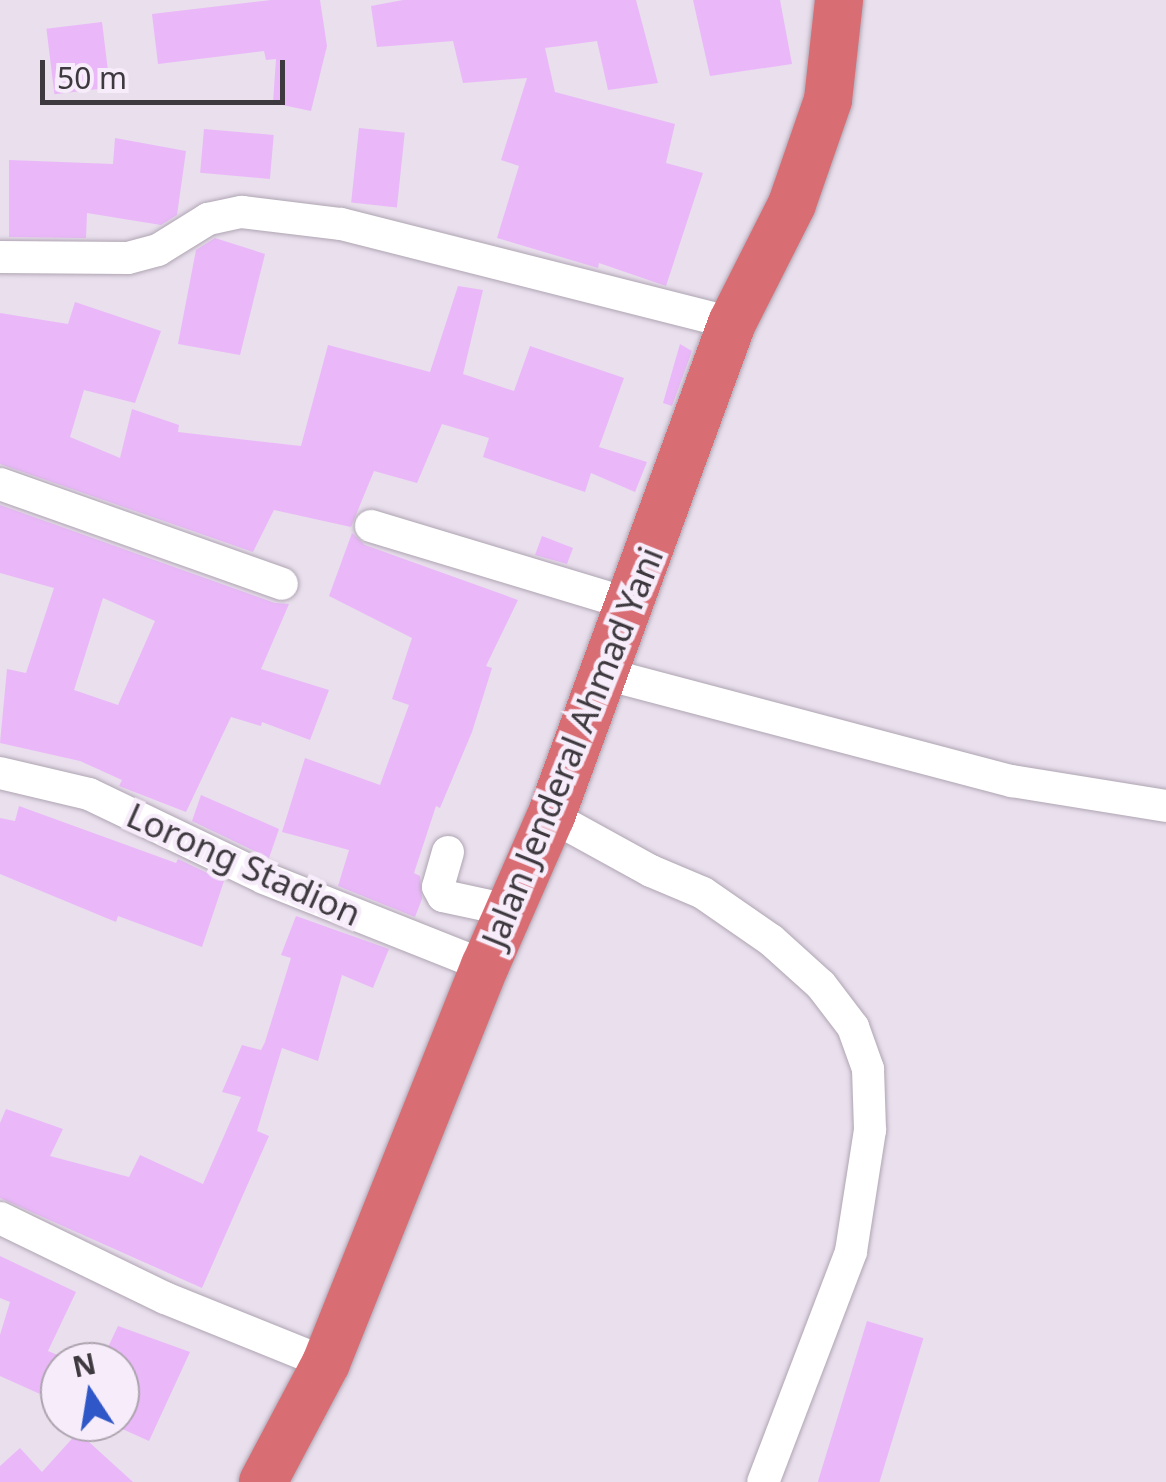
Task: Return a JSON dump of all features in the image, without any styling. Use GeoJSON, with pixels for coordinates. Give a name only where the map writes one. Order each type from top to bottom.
{"type":"FeatureCollection","features":[{"type":"Feature","properties":{"kind":"highway","name":"Jalan Jenderal Ahmad Yani"},"geometry":{"type":"LineString","coordinates":[[263,1482],[326,1363],[508,910],[551,816],[732,323],[792,204],[828,100],[840,0]]}},
{"type":"Feature","properties":{"kind":"street"},"geometry":{"type":"LineString","coordinates":[[0,257],[128,258],[158,250],[208,219],[242,212],[342,224],[732,323]]}},
{"type":"Feature","properties":{"kind":"street"},"geometry":{"type":"LineString","coordinates":[[0,484],[282,584]]}},
{"type":"Feature","properties":{"kind":"street"},"geometry":{"type":"LineString","coordinates":[[370,526],[629,604]]}},
{"type":"Feature","properties":{"kind":"street"},"geometry":{"type":"LineString","coordinates":[[602,673],[1012,781],[1166,806]]}},
{"type":"Feature","properties":{"kind":"street","name":"Lorong Stadion"},"geometry":{"type":"LineString","coordinates":[[0,772],[88,794],[264,878],[485,966]]}},
{"type":"Feature","properties":{"kind":"street"},"geometry":{"type":"LineString","coordinates":[[551,816],[651,871],[703,893],[771,940],[821,984],[853,1026],[868,1069],[870,1130],[851,1252],[763,1482]]}},
{"type":"Feature","properties":{"kind":"street"},"geometry":{"type":"LineString","coordinates":[[448,852],[438,887],[442,896],[508,910]]}},
{"type":"Feature","properties":{"kind":"street"},"geometry":{"type":"LineString","coordinates":[[0,1218],[164,1298],[326,1363]]}},
{"type":"Feature","properties":{"kind":"building"},"geometry":{"type":"Polygon","coordinates":[[[271,0],[320,0],[327,46],[311,111],[273,103],[276,59],[266,60],[264,51],[158,64],[152,14],[271,0]]]}},
{"type":"Feature","properties":{"kind":"building"},"geometry":{"type":"Polygon","coordinates":[[[403,0],[636,0],[658,83],[608,90],[597,41],[545,48],[555,92],[675,124],[666,163],[703,173],[666,286],[599,263],[598,268],[497,238],[519,166],[501,160],[527,78],[463,83],[453,41],[377,47],[371,6],[403,0]]]}},
{"type":"Feature","properties":{"kind":"building"},"geometry":{"type":"Polygon","coordinates":[[[693,0],[780,0],[792,64],[710,76],[693,0]]]}},
{"type":"Feature","properties":{"kind":"building"},"geometry":{"type":"Polygon","coordinates":[[[102,22],[110,88],[54,94],[46,29],[102,22]]]}},
{"type":"Feature","properties":{"kind":"building"},"geometry":{"type":"Polygon","coordinates":[[[359,128],[405,133],[397,207],[351,203],[359,128]]]}},
{"type":"Feature","properties":{"kind":"building"},"geometry":{"type":"Polygon","coordinates":[[[204,129],[274,135],[270,179],[200,173],[204,129]]]}},
{"type":"Feature","properties":{"kind":"building"},"geometry":{"type":"Polygon","coordinates":[[[115,138],[186,151],[177,215],[161,225],[87,213],[86,238],[9,237],[9,160],[113,164],[115,138]]]}},
{"type":"Feature","properties":{"kind":"building"},"geometry":{"type":"Polygon","coordinates":[[[215,238],[265,254],[240,355],[178,344],[196,250],[215,238]]]}},
{"type":"Feature","properties":{"kind":"building"},"geometry":{"type":"Polygon","coordinates":[[[458,286],[483,290],[463,374],[514,391],[530,346],[624,378],[599,447],[647,462],[635,492],[591,473],[585,492],[483,457],[489,438],[442,424],[417,483],[374,471],[351,527],[274,510],[253,552],[0,464],[0,313],[68,324],[75,302],[161,331],[135,403],[84,390],[70,437],[120,458],[132,409],[179,425],[178,432],[301,446],[328,345],[430,372],[458,286]]]}},
{"type":"Feature","properties":{"kind":"building"},"geometry":{"type":"Polygon","coordinates":[[[680,344],[692,351],[672,406],[663,403],[680,344]]]}},
{"type":"Feature","properties":{"kind":"building"},"geometry":{"type":"Polygon","coordinates":[[[0,505],[275,603],[289,604],[261,669],[329,690],[310,740],[262,722],[261,726],[231,717],[186,812],[119,786],[122,780],[80,761],[0,743],[7,669],[26,673],[54,588],[0,573],[0,505]],[[103,598],[74,690],[118,705],[155,621],[103,598]]]}},
{"type":"Feature","properties":{"kind":"building"},"geometry":{"type":"Polygon","coordinates":[[[352,533],[365,545],[518,600],[486,666],[492,668],[472,732],[440,808],[436,806],[414,873],[420,876],[422,899],[415,917],[338,886],[349,850],[282,832],[305,758],[380,785],[409,705],[392,699],[412,638],[329,596],[352,533]]]}},
{"type":"Feature","properties":{"kind":"building"},"geometry":{"type":"Polygon","coordinates":[[[542,536],[573,548],[567,564],[535,555],[542,536]]]}},
{"type":"Feature","properties":{"kind":"building"},"geometry":{"type":"Polygon","coordinates":[[[201,795],[279,829],[269,858],[192,821],[201,795]]]}},
{"type":"Feature","properties":{"kind":"building"},"geometry":{"type":"Polygon","coordinates":[[[19,806],[176,863],[178,859],[224,881],[202,947],[118,916],[116,922],[0,874],[0,818],[15,821],[19,806]]]}},
{"type":"Feature","properties":{"kind":"building"},"geometry":{"type":"Polygon","coordinates":[[[296,916],[389,949],[373,988],[342,975],[318,1061],[282,1048],[257,1131],[269,1136],[202,1288],[0,1198],[0,1123],[6,1109],[63,1129],[50,1156],[129,1177],[140,1155],[203,1184],[241,1097],[222,1092],[242,1045],[261,1050],[265,1042],[291,958],[281,955],[296,916]]]}},
{"type":"Feature","properties":{"kind":"building"},"geometry":{"type":"Polygon","coordinates":[[[0,1256],[76,1292],[52,1342],[40,1342],[40,1394],[0,1376],[0,1335],[10,1302],[0,1298],[0,1256]]]}},
{"type":"Feature","properties":{"kind":"building"},"geometry":{"type":"Polygon","coordinates":[[[867,1321],[923,1338],[879,1482],[818,1482],[867,1321]]]}},
{"type":"Feature","properties":{"kind":"building"},"geometry":{"type":"Polygon","coordinates":[[[118,1326],[190,1352],[149,1441],[140,1437],[140,1342],[110,1342],[118,1326]]]}},
{"type":"Feature","properties":{"kind":"building"},"geometry":{"type":"Polygon","coordinates":[[[69,1442],[89,1442],[133,1482],[0,1482],[0,1466],[20,1448],[42,1472],[69,1442]]]}}]}
